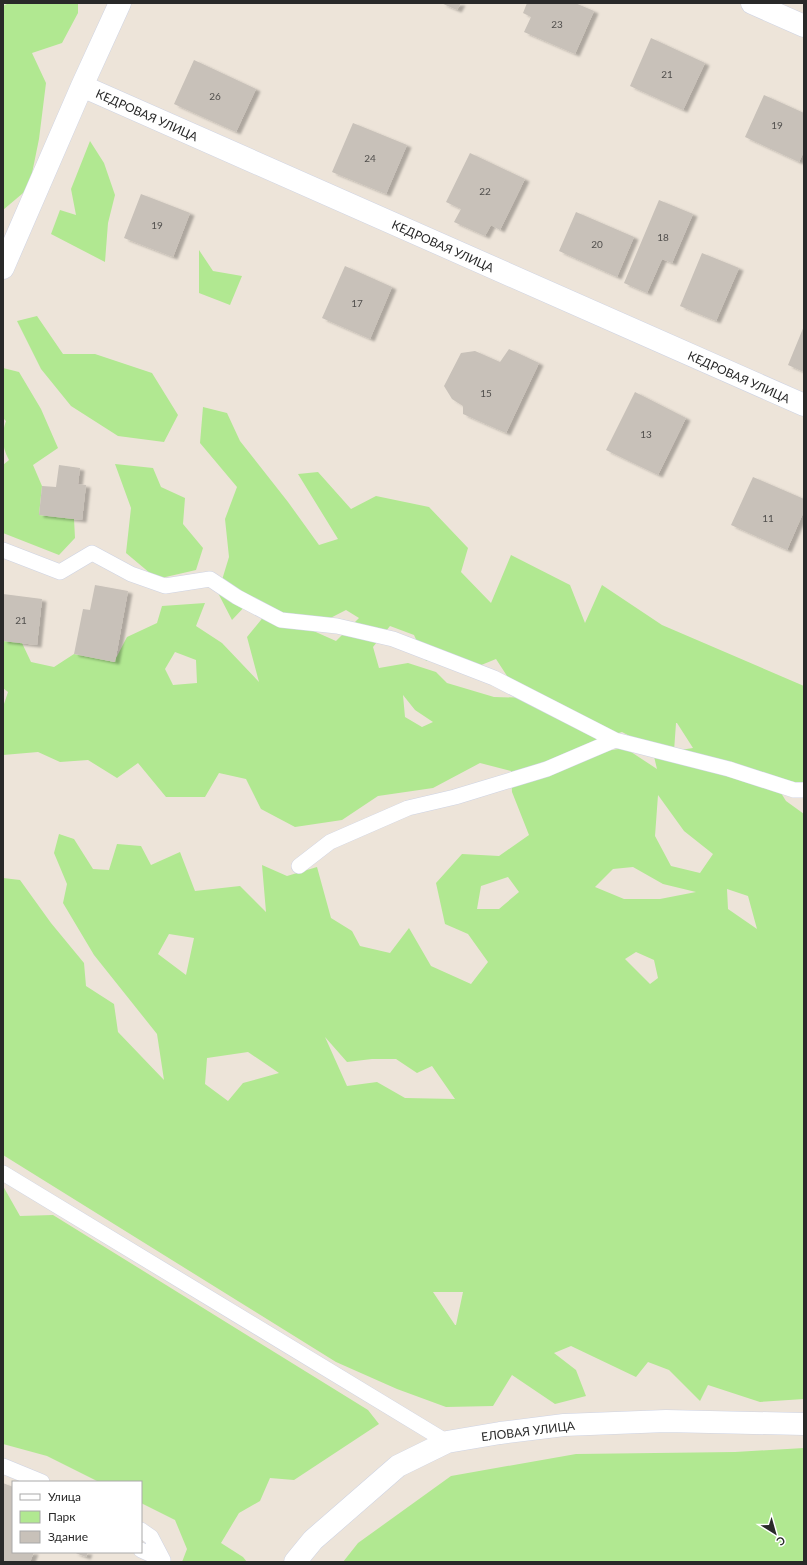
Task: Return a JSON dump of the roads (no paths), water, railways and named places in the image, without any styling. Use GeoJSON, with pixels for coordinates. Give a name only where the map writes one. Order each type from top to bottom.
{"type":"FeatureCollection","features":[{"type":"Feature","properties":{"kind":"street"},"geometry":{"type":"LineString","coordinates":[[3,268],[82,86],[120,3]]}},
{"type":"Feature","properties":{"kind":"street"},"geometry":{"type":"LineString","coordinates":[[752,3],[804,26]]}},
{"type":"Feature","properties":{"kind":"street","name":"КЕДРОВАЯ УЛИЦА"},"geometry":{"type":"LineString","coordinates":[[82,86],[804,405]]}},
{"type":"Feature","properties":{"kind":"street","name":"ЕЛОВАЯ УЛИЦА"},"geometry":{"type":"LineString","coordinates":[[295,1562],[313,1540],[398,1466],[447,1442],[500,1433],[564,1425],[666,1421],[804,1424]]}},
{"type":"Feature","properties":{"kind":"lane"},"geometry":{"type":"LineString","coordinates":[[3,550],[60,572],[92,553],[132,574],[165,586],[210,579],[237,597],[281,620],[337,626],[393,638],[494,678],[615,740],[729,769],[794,790],[804,790]]}},
{"type":"Feature","properties":{"kind":"lane"},"geometry":{"type":"LineString","coordinates":[[299,866],[330,842],[408,808],[455,797],[547,769],[615,740]]}},
{"type":"Feature","properties":{"kind":"lane"},"geometry":{"type":"LineString","coordinates":[[3,1173],[447,1442]]}},
{"type":"Feature","properties":{"kind":"lane"},"geometry":{"type":"LineString","coordinates":[[3,1466],[40,1481]]}},
{"type":"Feature","properties":{"kind":"lane"},"geometry":{"type":"LineString","coordinates":[[142,1531],[152,1537],[162,1561]]}},
{"type":"Feature","properties":{"kind":"lane"},"geometry":{"type":"LineString","coordinates":[[142,1551],[162,1561]]}}]}
